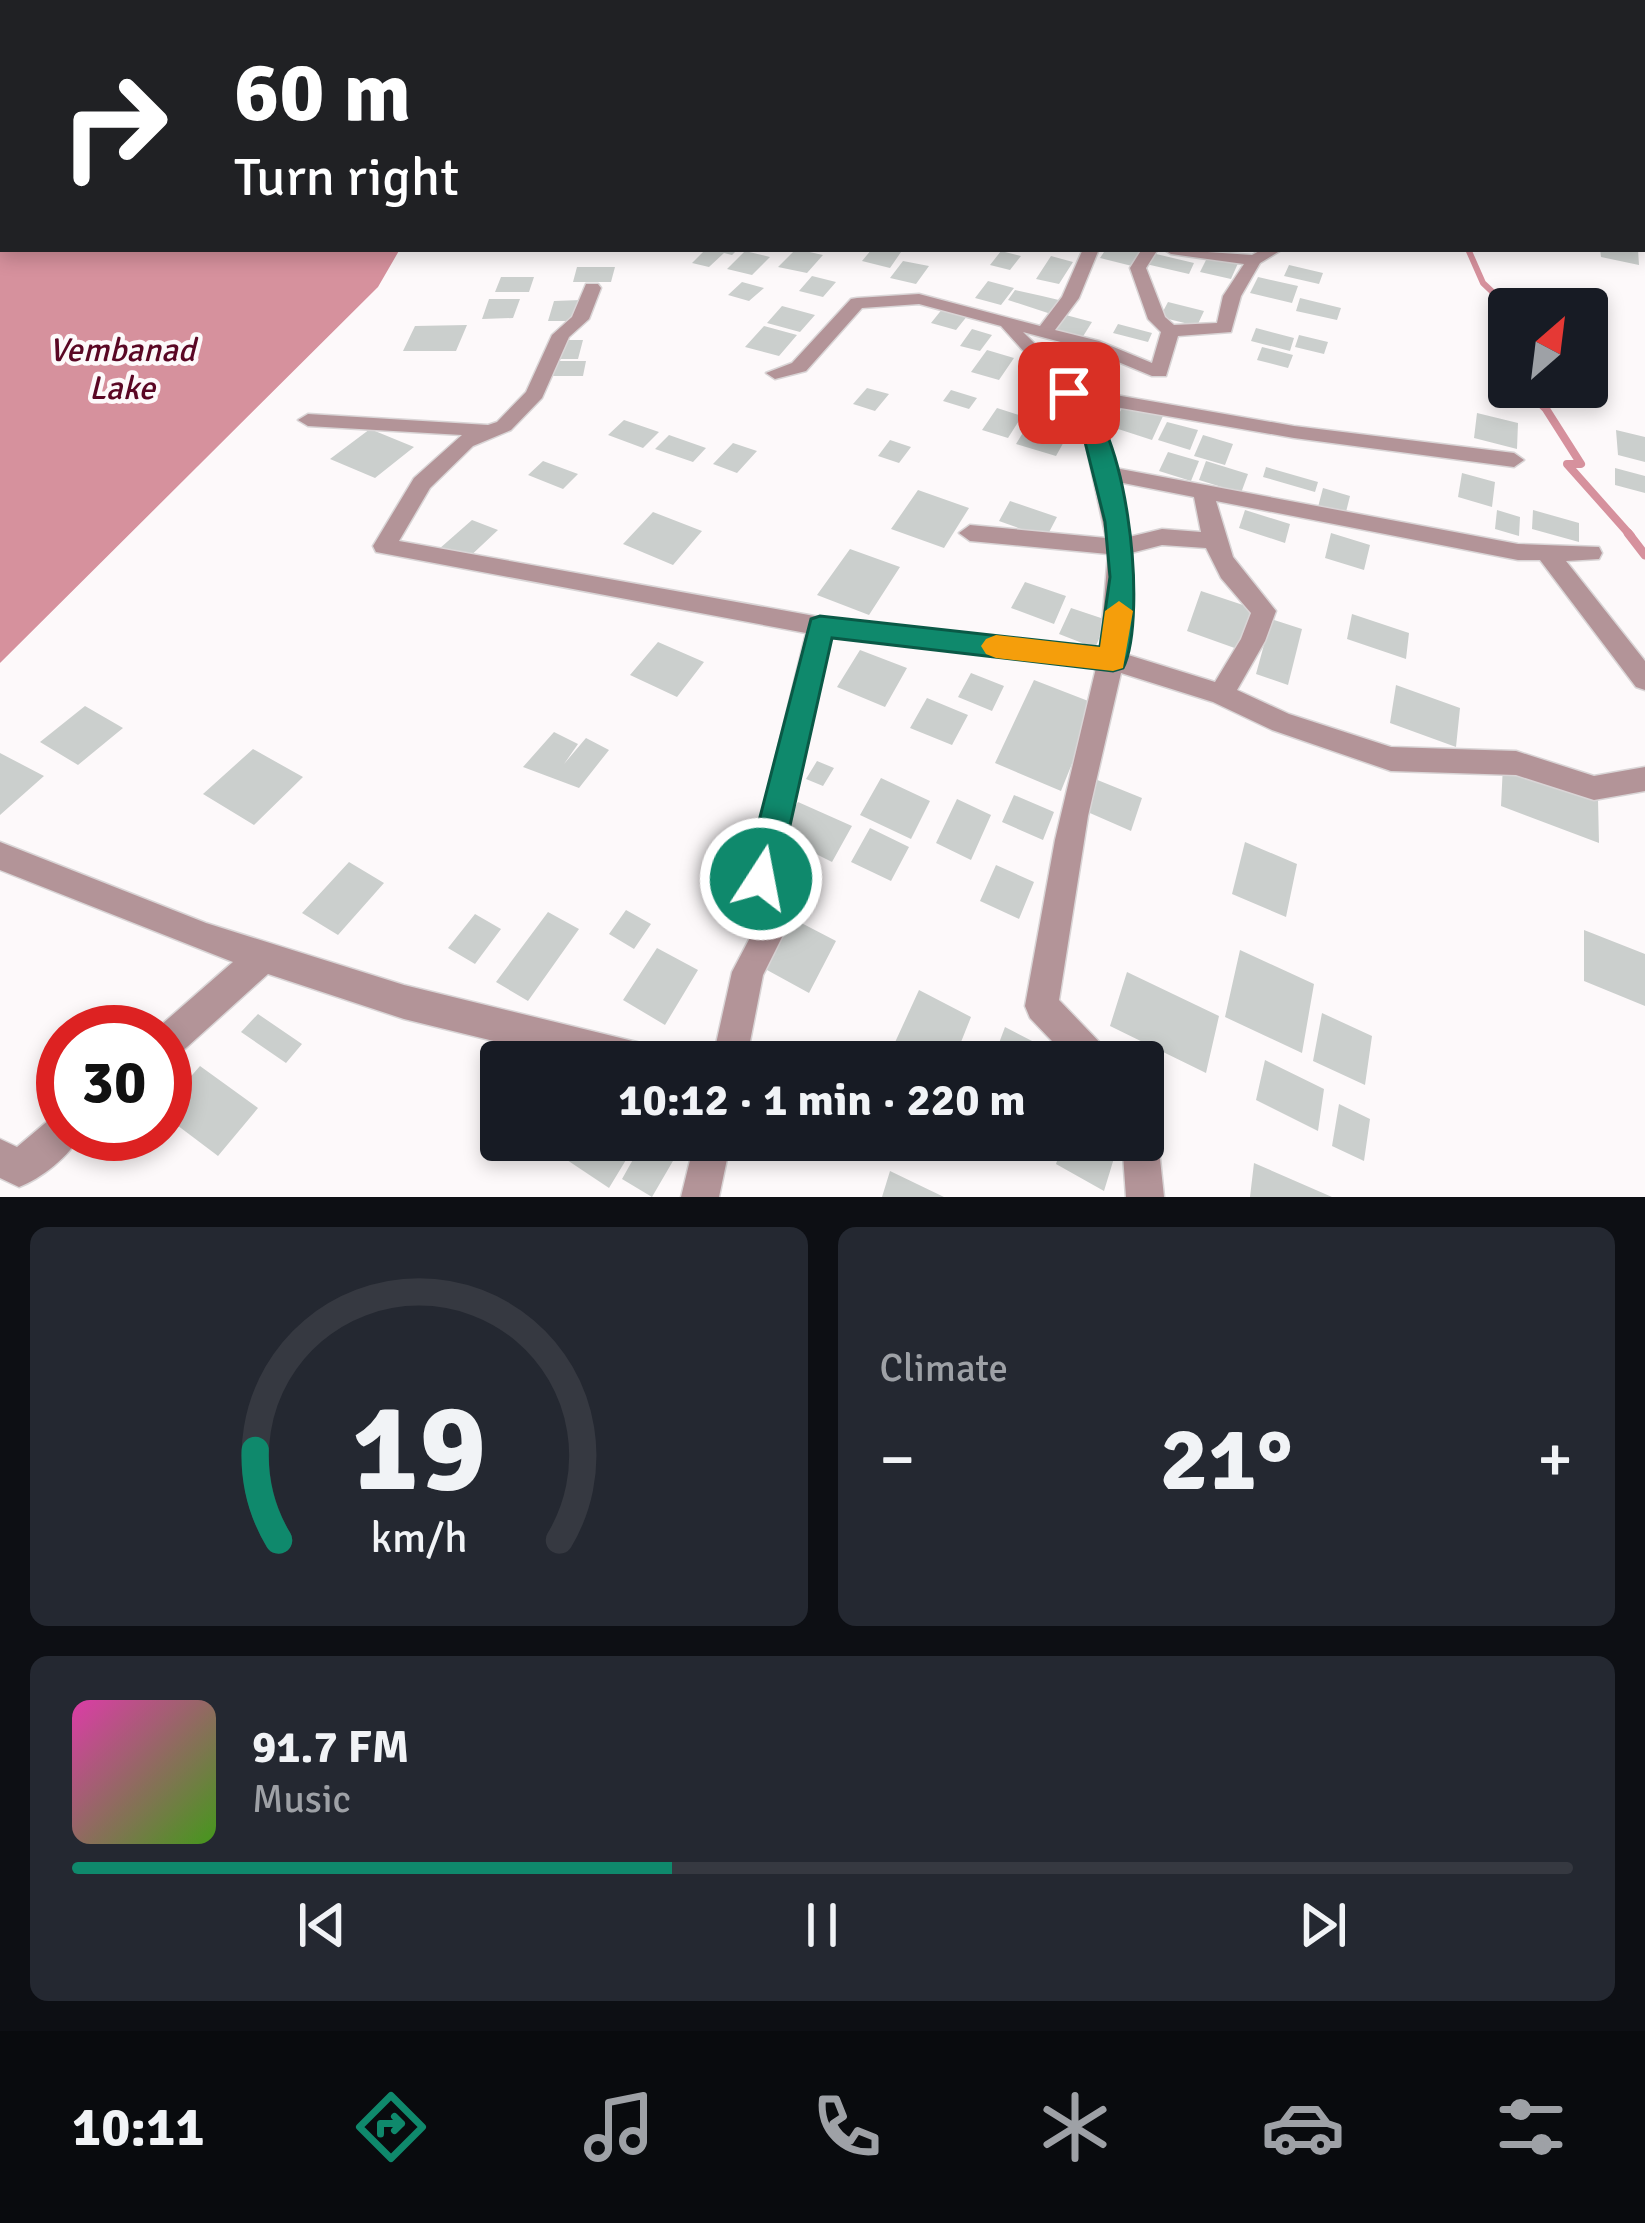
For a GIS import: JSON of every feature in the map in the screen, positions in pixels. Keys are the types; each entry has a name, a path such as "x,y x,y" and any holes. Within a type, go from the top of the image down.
{"street":[{"path":"1042,334 1070,298 1090,252"},
{"path":"1148,252 1138,268 1157,320 1171,331 1225,328 1232,296 1254,260 1269,252"},
{"path":"1194,252 1254,260"},
{"path":"592,288 580,319 560,335 536,394 504,426 466,441 422,483 384,546 820,626 1113,660 1221,694 1281,722 1391,759 1516,763 1594,788 1645,778"},
{"path":"776,373 799,367 857,303 919,299 1093,345 1159,372 1171,331"},
{"path":"1009,325 1021,345 1088,412 1121,548 1123,577 1113,660 1066,856 1042,1006 1075,1041"},
{"path":"1069,393 1294,432 1514,460"},
{"path":"308,421 492,430"},
{"path":"1106,473 1518,552 1591,553"},
{"path":"1204,491 1213,541 1240,590 1264,611 1253,641 1221,694"},
{"path":"970,533 1121,548 1162,537 1213,541"},
{"path":"1546,552 1645,680"},
{"path":"733,1041 748,972 782,907 761,879 820,626"},
{"path":"0,856 263,956 404,1002 563,1041"},
{"path":"192,1020 263,956"},
{"path":"0,1157 19,1169 36,1155"},
{"path":"700,1197 708,1161"},
{"path":"1141,1161 1144,1197"}],"water":[{"name":"Vembanad Lake","path":"0,252 398,252 378,287 0,663"}],"building":[{"path":"703,252 735,252 724,253 709,267 692,263"},
{"path":"744,252 770,257 752,275 727,269"},
{"path":"793,252 823,255 807,273 778,267"},
{"path":"870,252 901,252 890,268 862,261"},
{"path":"1000,252 1021,256 1010,270 990,265"},
{"path":"1104,252 1141,252 1132,266 1100,258"},
{"path":"1600,252 1638,252 1639,265 1601,257"},
{"path":"1152,253 1194,263 1189,274 1146,264"},
{"path":"1209,254 1239,261 1231,279 1200,272"},
{"path":"1051,256 1073,262 1059,284 1036,279"},
{"path":"903,261 929,266 916,284 890,278"},
{"path":"1289,265 1323,273 1319,284 1284,276"},
{"path":"577,267 615,267 611,282 573,282"},
{"path":"812,276 836,282 823,297 799,291"},
{"path":"501,277 534,277 529,292 495,292"},
{"path":"1258,277 1298,286 1292,303 1250,293"},
{"path":"988,281 1014,288 1001,305 975,298"},
{"path":"742,282 764,288 749,301 728,295"},
{"path":"1015,290 1063,301 1054,315 1008,300"},
{"path":"1300,298 1341,308 1337,320 1296,311"},
{"path":"489,299 520,299 513,318 482,319"},
{"path":"581,300 575,321 548,321 554,301"},
{"path":"1168,302 1204,311 1197,326 1160,317"},
{"path":"782,306 815,315 800,332 767,323"},
{"path":"943,308 968,315 956,330 931,323"},
{"path":"1062,314 1092,322 1082,338 1052,330"},
{"path":"1118,324 1152,333 1148,342 1113,333"},
{"path":"467,325 456,351 403,351 415,326"},
{"path":"764,326 797,335 779,356 745,347"},
{"path":"1256,328 1294,338 1290,351 1251,341"},
{"path":"972,329 992,335 980,351 960,346"},
{"path":"1299,335 1328,342 1324,354 1295,347"},
{"path":"563,340 583,340 578,359 557,359"},
{"path":"1058,345 1088,353 1077,372 1046,363"},
{"path":"1262,347 1293,355 1288,368 1257,360"},
{"path":"987,350 1014,358 999,380 971,372"},
{"path":"1093,358 1116,364 1105,385 1081,378"},
{"path":"557,361 586,361 583,376 553,376"},
{"path":"867,388 889,394 875,411 853,404"},
{"path":"951,390 977,398 969,409 943,401"},
{"path":"1124,404 1163,416 1152,440 1112,427"},
{"path":"1046,406 1084,417 1077,430 1039,419"},
{"path":"997,408 1022,416 1008,438 982,430"},
{"path":"1477,413 1518,423 1517,449 1474,438"},
{"path":"624,420 659,432 643,448 608,435"},
{"path":"1167,422 1198,430 1190,450 1158,440"},
{"path":"1027,426 1066,438 1056,456 1016,444"},
{"path":"370,429 414,447 375,478 330,459"},
{"path":"1616,430 1645,437 1645,462 1618,455"},
{"path":"669,435 706,448 693,462 655,449"},
{"path":"1203,435 1233,444 1225,465 1194,456"},
{"path":"890,440 911,447 899,463 878,456"},
{"path":"733,443 757,451 737,473 713,464"},
{"path":"1168,452 1199,461 1191,481 1159,471"},
{"path":"543,461 578,474 563,489 528,475"},
{"path":"1206,461 1248,474 1241,493 1199,480"},
{"path":"1266,467 1318,482 1315,492 1263,477"},
{"path":"1615,468 1645,476 1645,493 1615,485"},
{"path":"1462,473 1495,482 1492,507 1458,497"},
{"path":"1323,488 1350,496 1345,516 1318,507"},
{"path":"918,490 969,508 944,548 891,529"},
{"path":"1010,501 1057,517 1046,538 999,521"},
{"path":"1245,510 1290,524 1285,543 1239,528"},
{"path":"1497,510 1520,517 1519,536 1495,529"},
{"path":"1533,510 1579,523 1579,542 1532,529"},
{"path":"653,512 702,531 673,565 623,544"},
{"path":"472,520 498,530 465,561 439,549"},
{"path":"1331,533 1370,545 1364,570 1325,558"},
{"path":"850,549 900,567 869,615 817,595"},
{"path":"1025,582 1066,596 1054,624 1011,608"},
{"path":"1201,591 1255,609 1243,651 1187,631"},
{"path":"1071,608 1107,620 1095,648 1059,634"},
{"path":"1352,614 1409,633 1406,659 1347,639"},
{"path":"1271,619 1302,629 1288,685 1256,674"},
{"path":"658,642 704,662 677,697 630,675"},
{"path":"860,650 907,668 885,707 837,687"},
{"path":"971,673 1004,686 992,711 958,697"},
{"path":"1034,680 1096,704 1061,791 995,763"},
{"path":"1396,685 1460,708 1456,747 1390,723"},
{"path":"927,698 968,715 952,745 910,728"},
{"path":"85,706 123,728 78,765 40,742"},
{"path":"554,732 578,744 564,764 586,738 609,750 579,788 523,767"},
{"path":"253,749 303,777 254,825 203,794"},
{"path":"0,753 44,776 0,815"},
{"path":"817,761 834,768 823,786 806,779"},
{"path":"1503,765 1598,799 1599,843 1501,806"},
{"path":"881,778 930,801 911,839 860,815"},
{"path":"1095,779 1142,798 1131,831 1083,810"},
{"path":"1014,795 1054,812 1043,840 1002,822"},
{"path":"957,799 991,815 971,860 936,843"},
{"path":"798,802 852,826 832,862 778,835"},
{"path":"870,828 909,847 891,881 851,862"},
{"path":"1245,842 1297,864 1286,917 1232,894"},
{"path":"349,862 384,883 338,935 302,913"},
{"path":"996,865 1034,882 1019,919 980,901"},
{"path":"753,896 778,909 765,932 739,918"},
{"path":"626,910 651,924 634,949 609,934"},
{"path":"548,912 579,929 528,1001 496,982"},
{"path":"475,914 501,929 475,964 448,948"},
{"path":"786,915 836,941 809,993 758,965"},
{"path":"1584,930 1645,954 1645,1006 1584,981"},
{"path":"657,948 698,970 665,1025 623,1000"},
{"path":"1240,950 1314,984 1302,1053 1225,1017"},
{"path":"1127,972 1219,1016 1206,1073 1164,1052 1164,1041 1141,1041 1110,1026"},
{"path":"919,990 971,1017 961,1041 896,1041"},
{"path":"1322,1013 1372,1036 1365,1085 1313,1061"},
{"path":"258,1014 302,1044 286,1063 241,1032"},
{"path":"1005,1027 1032,1041 1000,1041"},
{"path":"1265,1060 1324,1089 1318,1131 1256,1100"},
{"path":"200,1066 258,1108 218,1156 192,1136 192,1075"},
{"path":"1339,1104 1370,1119 1364,1161 1332,1146"},
{"path":"568,1161 625,1161 609,1188"},
{"path":"632,1161 673,1161 652,1197 622,1179"},
{"path":"1057,1161 1113,1161 1104,1191"},
{"path":"1254,1163 1332,1197 1250,1197"},
{"path":"890,1171 944,1197 882,1197"}],"waterway":[{"path":"1469,252 1488,288"},
{"path":"1545,408 1581,464 1567,464 1631,536"},
{"path":"1628,533 1645,555"}],"slow traffic":[{"path":"996,646 1113,660 1119,611"}],"route":[{"path":"761,879 820,626 1113,660 1123,577 1118,522 1088,412 1069,393"}]}
